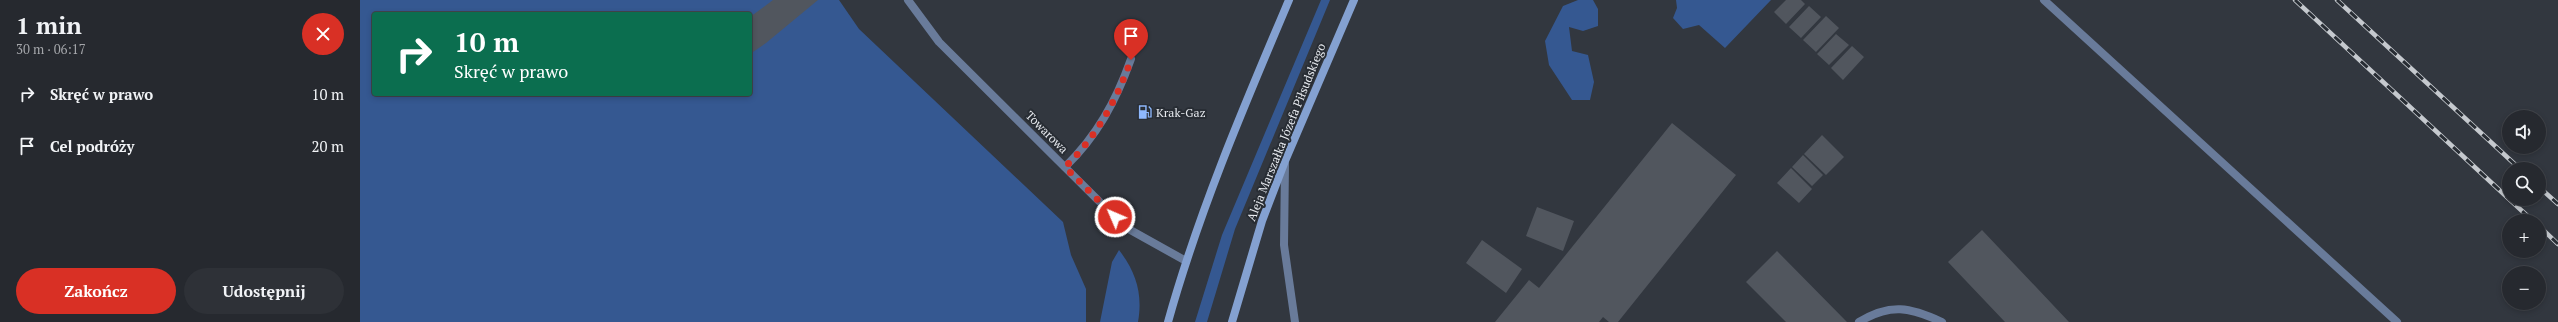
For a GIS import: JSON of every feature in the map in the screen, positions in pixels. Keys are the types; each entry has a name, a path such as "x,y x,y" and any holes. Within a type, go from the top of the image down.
{"street":[{"name":"Towarowa","path":"908,0 939,42 1125,227 1186,260"},
{"path":"1168,322 1186,260 1233,132 1289,0"},
{"name":"Aleja Marszałka Józefa Piłsudskiego","path":"1232,322 1262,222 1285,161 1354,0"},
{"path":"2044,0 2397,322"},
{"path":"1065,167 1080,152 1109,112 1131,60"},
{"path":"1285,161 1284,245 1295,322"},
{"path":"1859,322 1874,313 1899,308 1922,312 1942,322"}],"shaded area":[{"path":"360,0 839,0 859,29 1063,222 1071,255 1086,289 1086,322 360,322"},
{"path":"1321,0 1330,0 1235,229 1207,322 1195,322 1222,235"},
{"path":"1578,0 1593,0 1598,9 1598,26 1583,31 1569,27 1572,51 1588,55 1594,82 1590,100 1572,100 1549,65 1545,41 1563,6"},
{"path":"1676,0 1771,0 1725,48 1699,25 1683,29 1673,18 1677,8"},
{"path":"1119,250 1130,267 1137,284 1140,302 1138,322 1100,322 1112,262"}],"building":[{"path":"773,0 818,0 766,43 752,53 752,16"},
{"path":"1786,0 1801,0 1805,4 1786,24 1774,12"},
{"path":"1809,6 1821,17 1801,38 1789,27"},
{"path":"1826,16 1839,28 1816,52 1803,40"},
{"path":"1836,34 1849,45 1829,65 1817,54"},
{"path":"1852,46 1864,57 1843,80 1831,68"},
{"path":"1672,123 1736,175 1618,322 1609,322 1603,317 1599,322 1495,322 1529,280 1539,288"},
{"path":"1822,135 1844,157 1826,175 1804,154"},
{"path":"1803,155 1823,175 1812,186 1792,167"},
{"path":"1791,168 1812,189 1799,203 1777,183"},
{"path":"1537,207 1574,221 1563,251 1526,236"},
{"path":"1982,230 2069,322 2005,322 1948,262"},
{"path":"1482,240 1522,269 1506,293 1466,263"},
{"path":"1777,251 1847,322 1786,322 1746,282"}],"railway":[{"path":"2295,0 2502,192"},
{"path":"2337,0 2512,162"},
{"path":"2546,193 2558,204"},
{"path":"2517,206 2525,214"},
{"path":"2546,233 2558,244"}],"place":[{"name":"Krak-Gaz","path":"1145,112"}],"route":[{"path":"1115,217 1065,167 1080,152 1109,112 1120,91 1131,60"}]}
